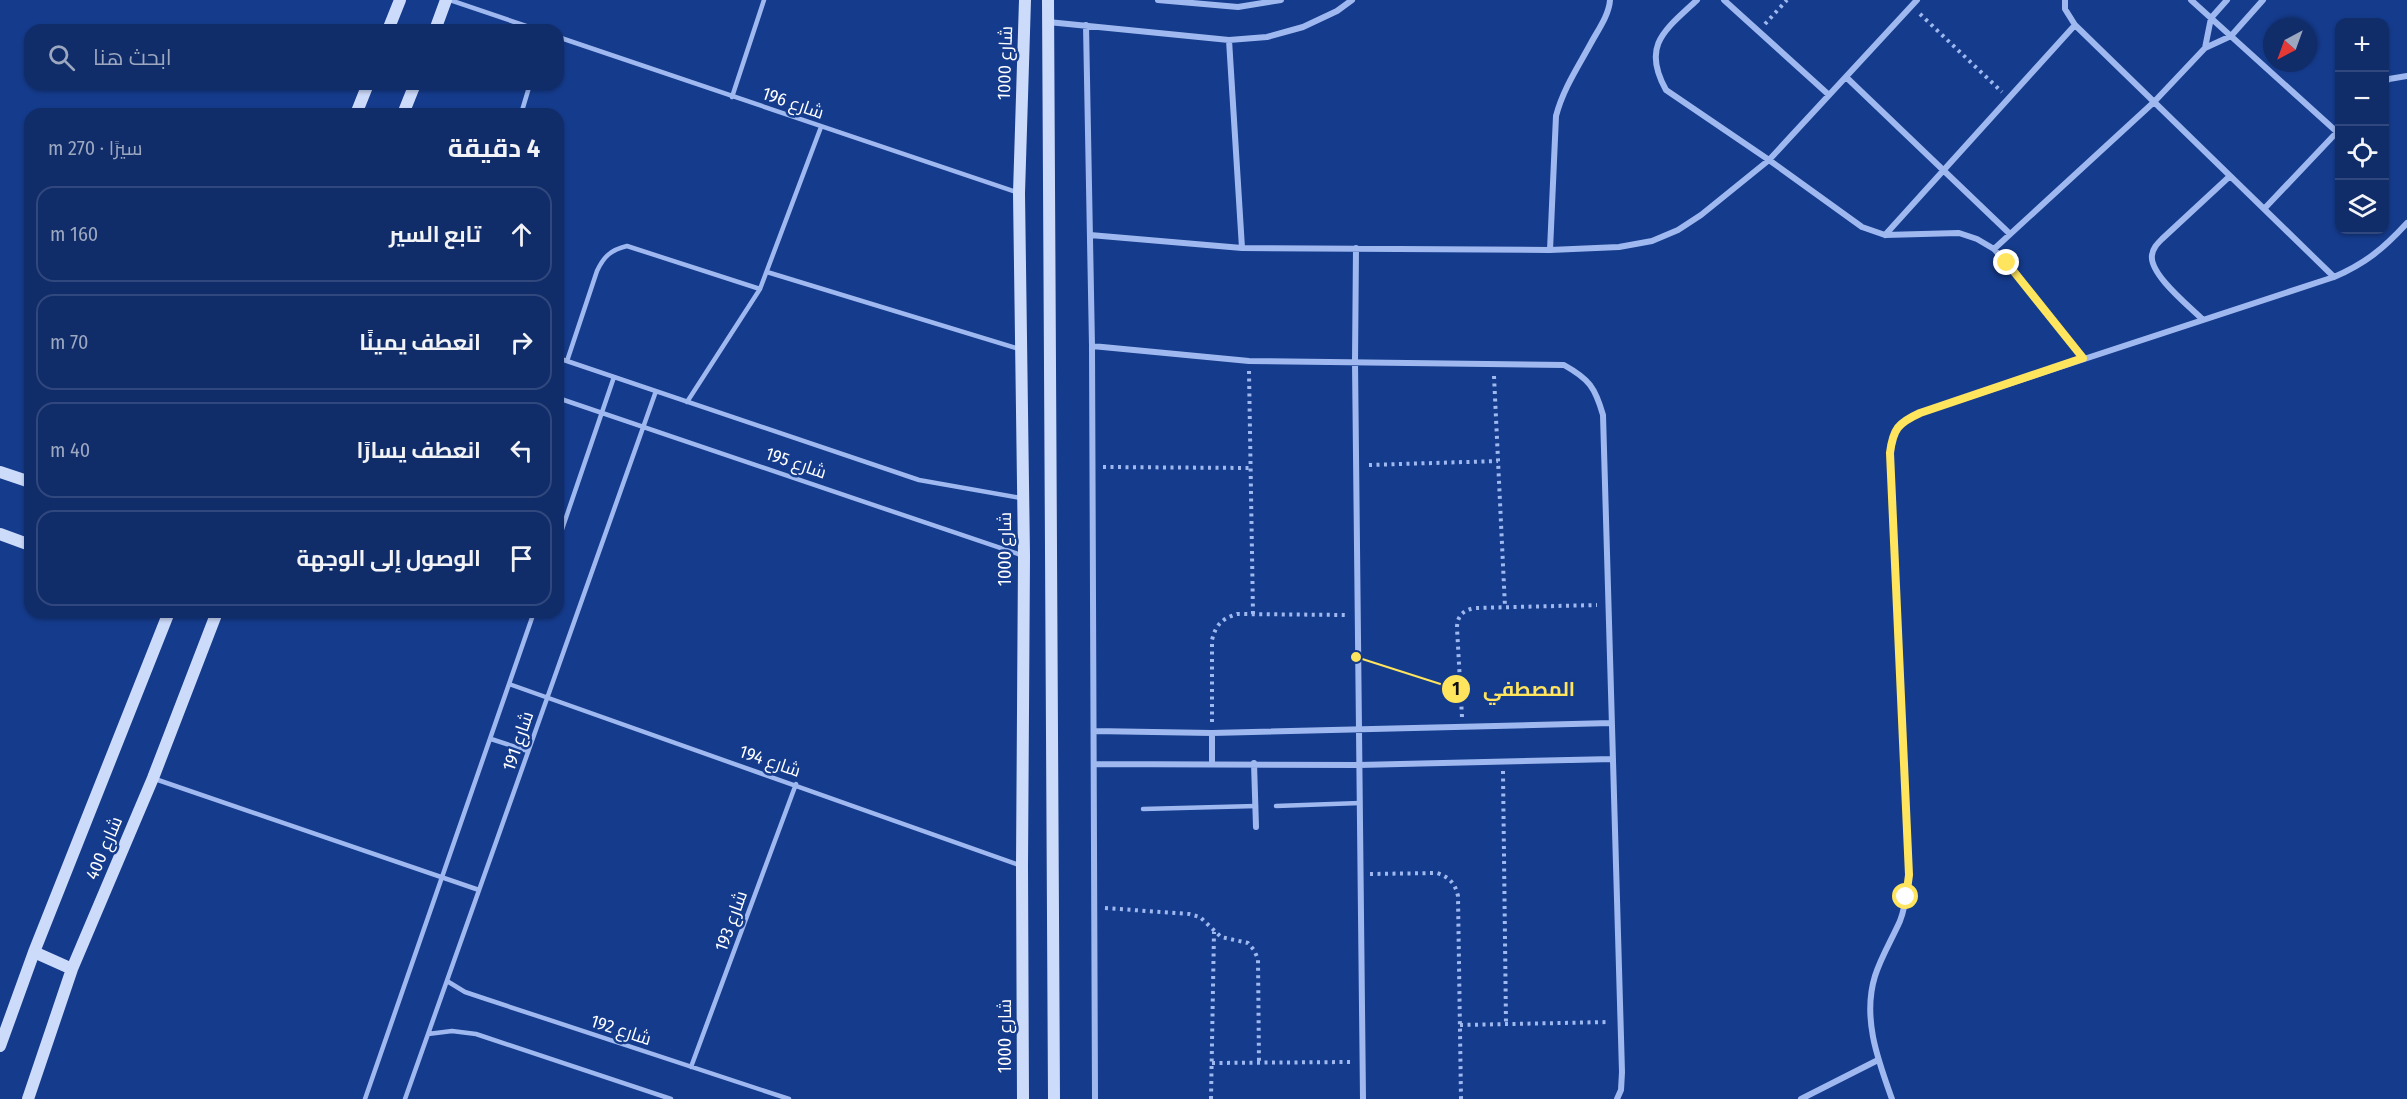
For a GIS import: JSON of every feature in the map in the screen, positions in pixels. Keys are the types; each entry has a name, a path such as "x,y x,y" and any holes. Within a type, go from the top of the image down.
{"street":[{"path":"390,24 400,0"},
{"path":"438,24 448,0"},
{"name":"شارع 1000","path":"1023,1099 1024,556 1019,193 1025,0"},
{"path":"1048,0 1054,1099"},
{"path":"1158,0 1238,6 1281,0"},
{"path":"1048,22 1229,40 1267,37 1303,27 1337,11 1352,0"},
{"path":"1550,250 1556,116 1562,96 1602,23 1610,7 1610,0"},
{"path":"1696,0 1662,34 1655,53 1657,72 1666,90 1862,227 1885,235 1959,233 1977,239 1994,249 2083,358"},
{"path":"1724,0 1829,95"},
{"path":"1090,235 1242,248 1550,250 1619,247 1652,241 1678,230 1701,215 1769,160 1917,0"},
{"path":"2066,0 2065,9 2075,25 2334,277"},
{"path":"2191,0 2335,128"},
{"path":"2205,48 2211,18 2227,0"},
{"path":"1994,249 2154,102 2205,48 2231,36 2263,0"},
{"path":"1086,25 1092,346 1095,1099"},
{"path":"1885,235 2075,25"},
{"path":"1229,40 1242,248"},
{"path":"1846,76 2010,234"},
{"path":"2389,79 2407,76"},
{"path":"358,108 366,90"},
{"path":"405,108 413,90"},
{"path":"2265,209 2335,134"},
{"path":"2202,319 2153,268 2152,257 2155,247 2162,239 2230,176"},
{"path":"1892,1099 1878,1060 1870,1019 1874,977 1901,919 1909,875 1890,453 1892,435 1903,420 1920,413 2334,277 2359,266 2382,250 2407,223"},
{"path":"1356,248 1355,362 1363,1099"},
{"path":"1092,346 1249,362 1564,365 1583,376 1597,393 1602,415 1620,1021 1621,1090 1617,1099"},
{"path":"0,472 24,480"},
{"path":"0,534 24,543"},
{"name":"شارع 400","path":"0,1046 34,952 168,618"},
{"name":"شارع 400","path":"28,1099 72,969 153,778 214,618"},
{"path":"1094,731 1212,733 1611,723"},
{"path":"1212,733 1212,764"},
{"path":"1094,764 1359,765 1612,759"},
{"path":"1254,763 1256,827"},
{"path":"34,952 72,969"},
{"path":"1801,1099 1878,1060"}],"lane":[{"path":"448,0 520,24"},
{"path":"732,97 764,0"},
{"name":"شارع 196","path":"564,39 1019,193"},
{"path":"523,108 528,90"},
{"path":"687,402 760,290 821,127"},
{"path":"567,361 597,271 603,259 614,250 627,246 760,290"},
{"path":"766,272 1020,350"},
{"name":"شارع 195","path":"564,360 919,480 1023,499"},
{"path":"564,523 614,377"},
{"name":"شارع 191","path":"405,1099 656,391"},
{"name":"شارع 195","path":"564,400 1024,556"},
{"name":"شارع 191","path":"365,1099 532,618"},
{"name":"شارع 194","path":"509,684 1022,866"},
{"path":"491,739 528,751"},
{"path":"153,778 479,890"},
{"name":"شارع 193","path":"691,1067 796,784"},
{"path":"1276,806 1360,803"},
{"path":"1143,809 1256,806"},
{"name":"شارع 192","path":"447,981 465,992 789,1099"},
{"path":"428,1034 452,1031 476,1034 671,1099"}],"path":[{"path":"1759,32 1787,0"},
{"path":"1912,6 2009,98"},
{"path":"1249,362 1253,614"},
{"path":"1493,363 1505,607"},
{"path":"1356,465 1498,461"},
{"path":"1093,467 1251,468"},
{"path":"1462,727 1457,621 1461,614 1467,609 1608,604"},
{"path":"1212,733 1212,640 1215,627 1224,618 1237,614 1358,615"},
{"path":"1503,762 1506,1024"},
{"path":"1361,874 1437,873 1451,881 1456,888 1458,896 1461,1099"},
{"path":"1095,908 1189,914 1200,917 1210,924 1214,932 1210,1099"},
{"path":"1214,932 1221,937 1239,939 1248,943 1258,959 1259,1063"},
{"path":"1460,1025 1620,1021"},
{"path":"1212,1063 1363,1062"}],"place":[{"name":"المصطفي","path":"1356,657"}],"route":[{"path":"1906,897 1909,875 1890,453 1892,435 1903,420 1920,413 2083,358 2007,263"}]}
